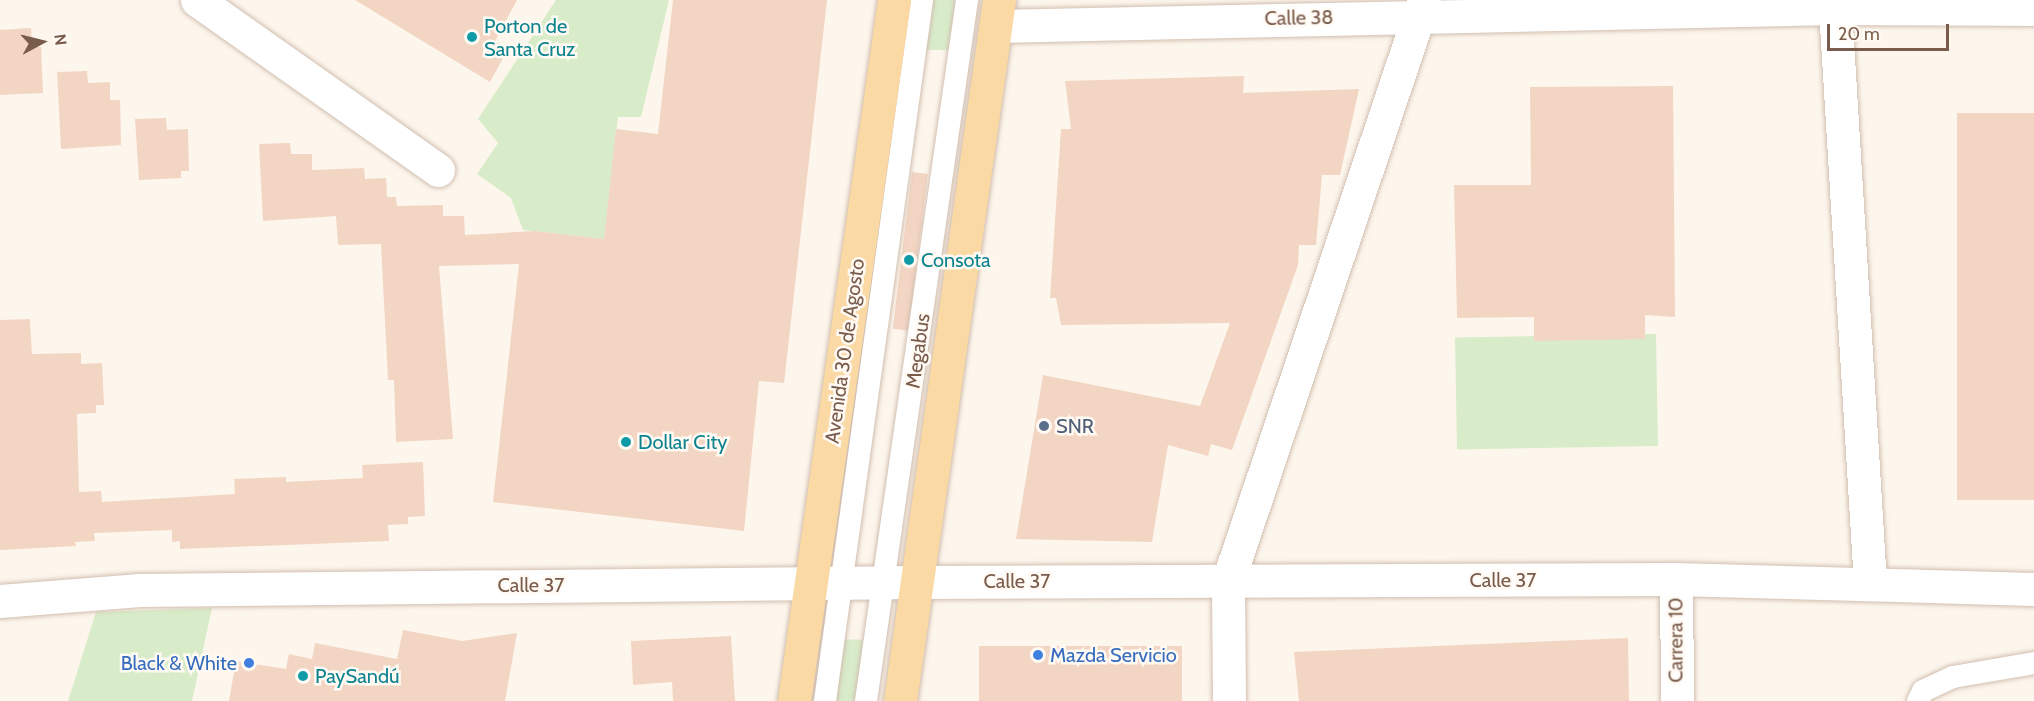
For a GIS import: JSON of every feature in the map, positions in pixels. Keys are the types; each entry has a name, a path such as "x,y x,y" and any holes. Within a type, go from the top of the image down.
{"main road":[{"name":"Avenida 30 de Agosto","path":"794,701 826,585 894,0"},
{"path":"900,701 997,13"}],"street":[{"path":"197,0 438,170"},
{"name":"Calle 38","path":"997,13 1421,8 1835,8 1962,4 2034,9"},
{"path":"1229,701 1228,581 1421,8"},
{"path":"1835,8 1870,584"},
{"name":"Calle 37","path":"0,601 140,590 826,585 884,582 1676,579 2034,589"},
{"name":"Carrera 10","path":"1676,579 1677,701"}],"lane":[{"path":"825,701 826,585 922,0"},
{"name":"Megabus","path":"867,701 967,0"},
{"path":"1918,701 1923,691 1953,677 2034,663"}],"green space":[{"path":"556,0 669,0 641,117 618,117 604,239 523,230 511,198 477,174 498,143 478,119"},
{"path":"922,0 967,0 967,50 922,50"},
{"path":"1656,334 1658,446 1457,449 1455,338"},
{"path":"212,608 192,701 68,701 96,612"},
{"path":"833,639 875,640 866,701 825,701"}],"building":[{"name":"Porton de Santa Cruz","path":"355,0 517,0 495,41 508,49 490,82"},
{"path":"673,0 827,0 784,383 759,381 744,531 493,502 519,264 439,266 453,439 396,442 394,380 388,380 381,244 338,245 336,216 263,221 259,144 290,143 291,154 312,154 312,170 364,168 365,179 386,178 387,197 396,197 397,206 443,205 443,216 464,216 465,235 534,231 604,239 616,129 658,134"},
{"path":"31,28 32,47 41,47 43,93 0,95 0,30"},
{"path":"87,71 88,83 110,82 110,100 120,100 121,145 61,149 57,72"},
{"path":"1244,76 1243,93 1359,89 1340,175 1322,175 1316,245 1299,245 1298,265 1232,450 1211,444 1208,456 1168,445 1152,542 1016,539 1043,375 1200,406 1230,323 1061,325 1056,298 1050,298 1061,129 1071,129 1065,81"},
{"path":"1673,86 1675,317 1645,315 1645,339 1534,341 1534,317 1457,318 1454,185 1531,185 1530,87"},
{"path":"1957,113 2034,113 2034,500 1957,500"},
{"path":"166,118 167,130 188,129 189,171 181,171 181,178 139,180 135,119"},
{"path":"912,172 928,174 909,331 893,329"},
{"path":"30,319 32,354 81,353 81,364 102,363 104,405 96,405 96,413 77,414 79,492 101,491 102,502 235,494 234,479 286,477 286,482 363,478 362,465 423,462 425,516 408,517 408,524 388,525 389,541 180,549 180,541 172,542 172,530 94,533 95,541 75,542 76,546 0,550 0,320"},
{"path":"403,630 462,641 517,633 505,701 229,701 236,661 286,669 289,654 312,659 315,643 397,659"},
{"path":"731,636 735,701 673,701 672,682 633,685 631,641"},
{"path":"1628,638 1629,701 1299,701 1294,652"},
{"path":"979,646 1182,646 1182,701 979,701"}],"place":[{"name":"Porton de Santa Cruz","path":"472,37"},
{"name":"Consota","path":"909,260"},
{"name":"SNR","path":"1044,426"},
{"name":"Dollar City","path":"626,442"},
{"name":"Mazda Servicio","path":"1038,655"},
{"name":"Black & White","path":"249,663"},
{"name":"PaySandú","path":"303,676"}]}
